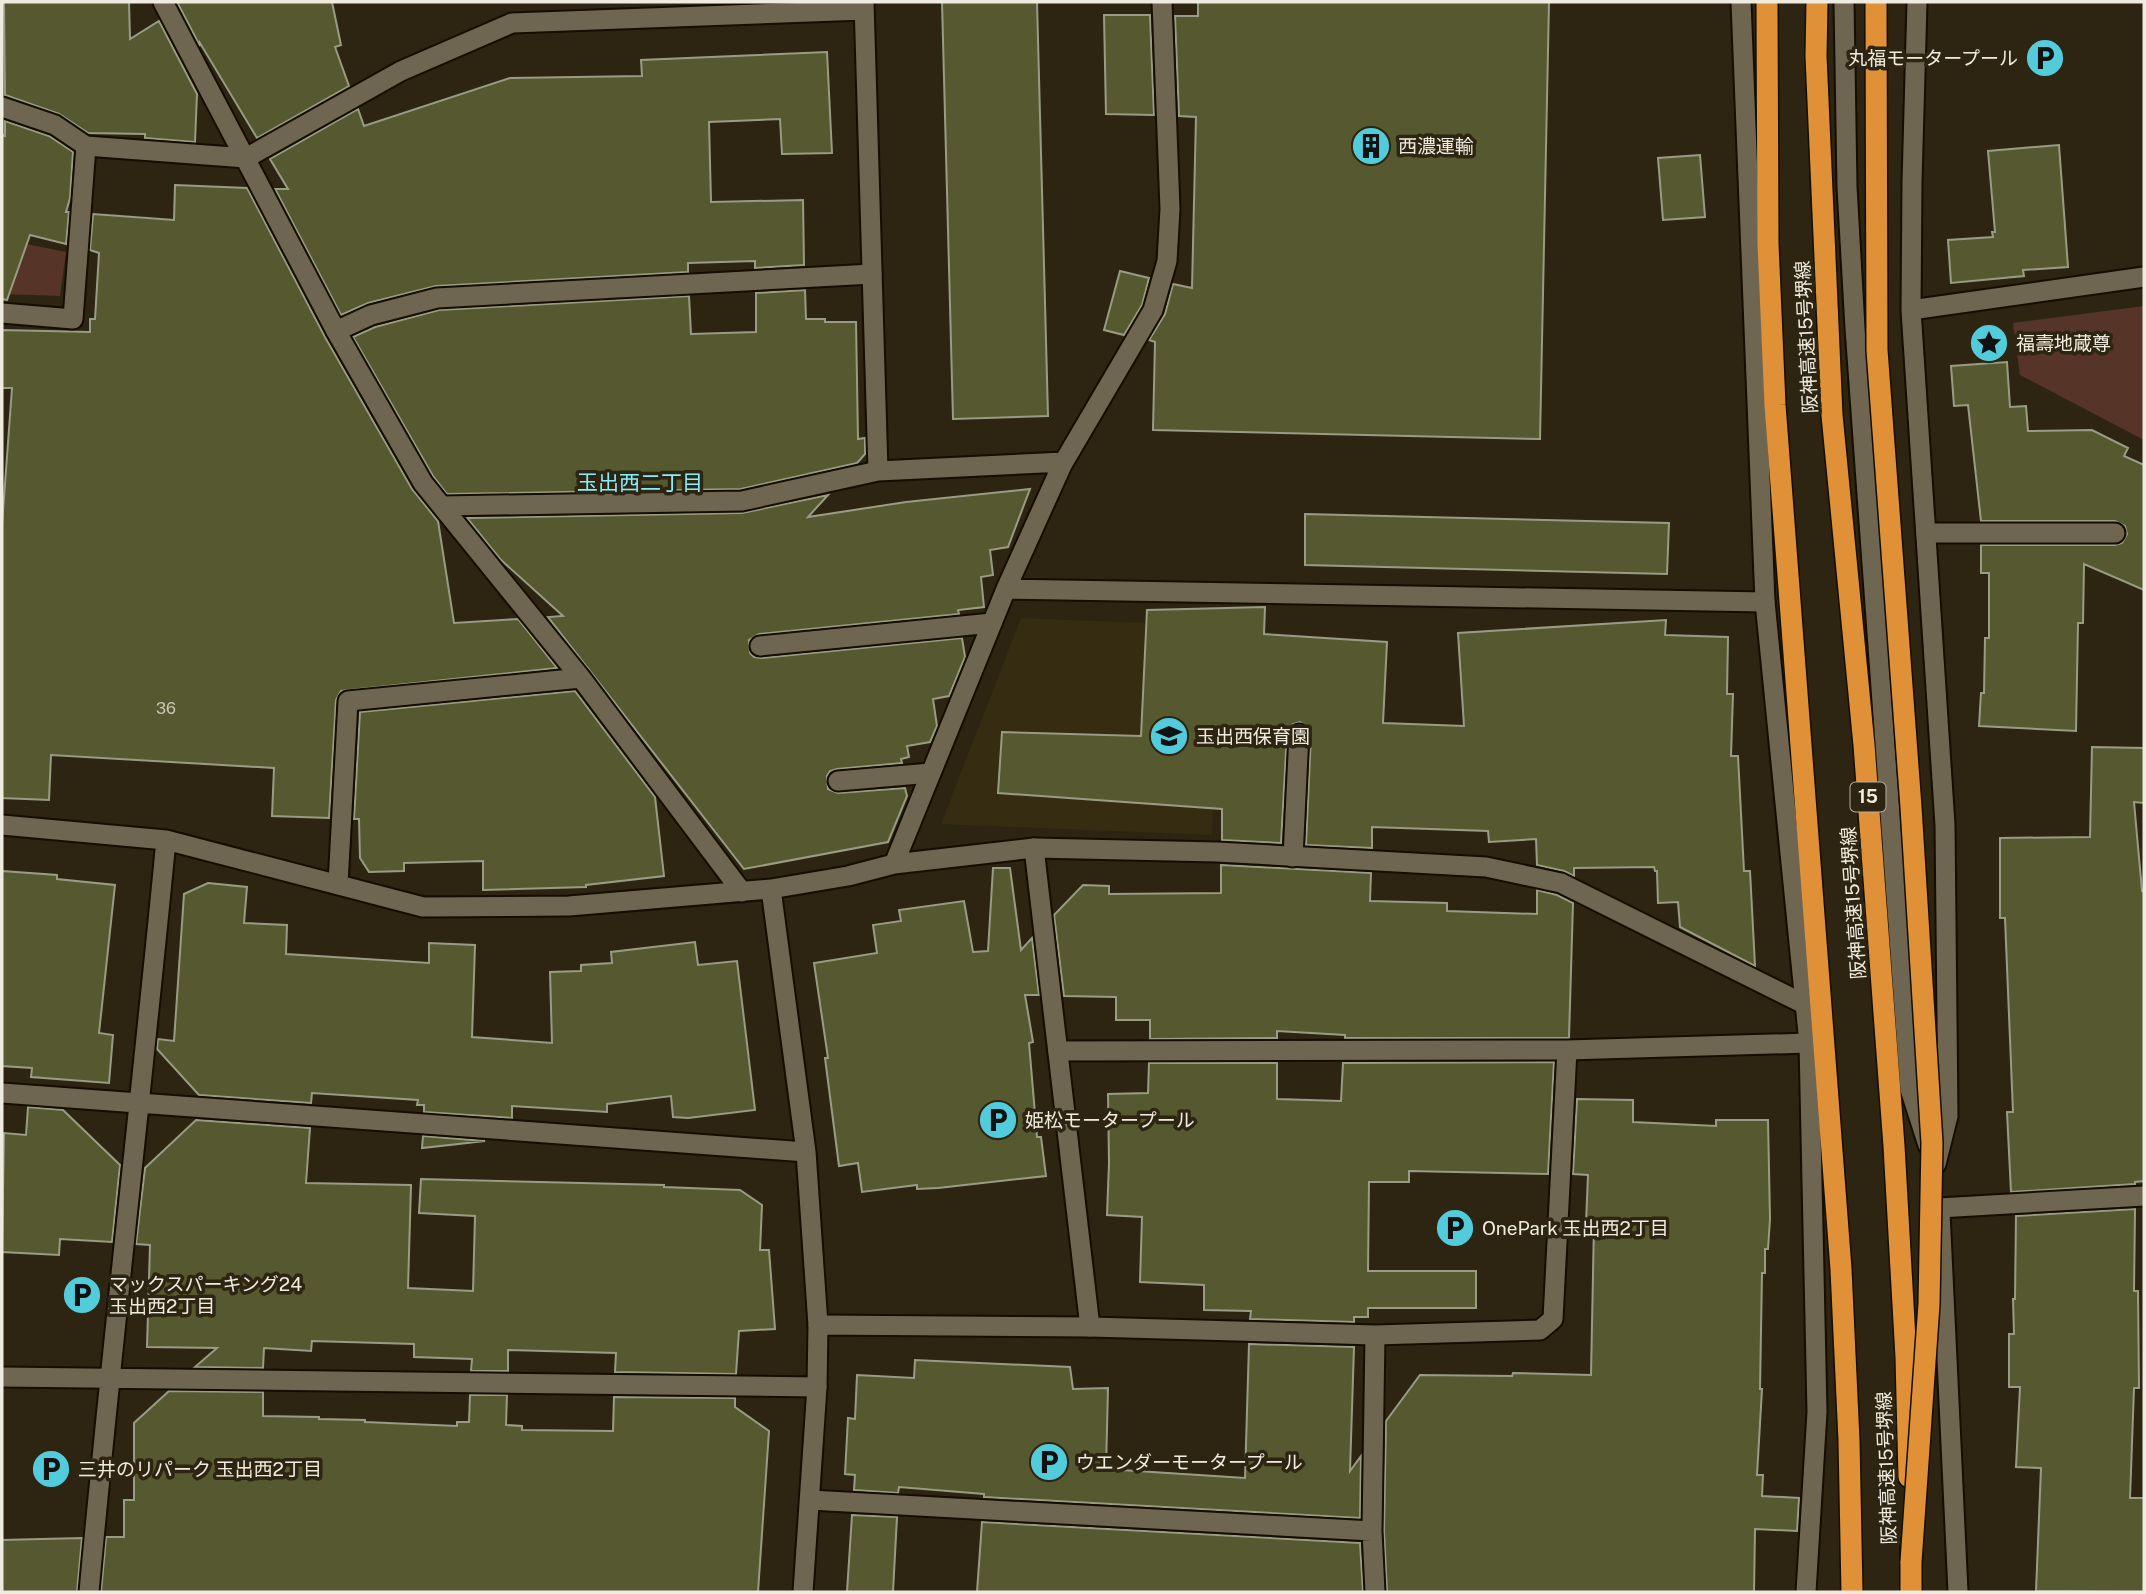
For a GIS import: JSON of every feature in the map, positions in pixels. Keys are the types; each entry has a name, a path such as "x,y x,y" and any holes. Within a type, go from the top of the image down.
{"highway":[{"name":"阪神高速15号堺線","path":"1767,2 1768,244 1775,405 1839,1241 1849,1440 1852,1592"},
{"name":"阪神高速15号堺線","path":"1817,2 1816,56 1832,415 1864,745 1894,1133 1906,1357 1911,1592"},
{"name":"15","path":"1876,2 1877,350 1910,793 1932,1143 1928,1304 1912,1562"}],"street":[{"path":"163,2 337,331 423,483 581,678 742,892"},
{"path":"894,864 1006,589 1064,462 1153,310 1167,261 1170,209 1162,2"},
{"path":"1741,2 1765,602 1809,1043 1817,1412 1806,1592"},
{"path":"1844,2 1847,187 1853,289 1910,1089 1936,1167 1958,1592"},
{"path":"1917,2 1911,310 1945,825 1948,1116 1936,1167"},
{"path":"2,107 55,125 86,146 246,158 401,71 512,23 864,6 878,471"},
{"path":"2,313 73,319 86,146"},
{"path":"337,331 371,315 438,298 872,274"},
{"path":"1911,310 2144,277"},
{"path":"442,506 742,501 878,471 1064,462"},
{"path":"1926,533 2115,533"},
{"path":"1006,589 1765,602"},
{"path":"760,646 992,623"},
{"path":"338,884 348,701 581,678"},
{"path":"1293,857 1299,734"},
{"path":"838,781 931,773"},
{"path":"2,825 166,840 423,907 569,906 742,892 848,876 894,864 1034,848 1217,852 1486,867 1561,883 1804,1004"},
{"path":"89,1592 108,1379 141,1105 166,840"},
{"path":"1034,848 1090,1327"},
{"path":"771,889 806,1152 818,1325 817,1387 803,1592"},
{"path":"1058,1051 1567,1050 1809,1043"},
{"path":"818,1325 1090,1327 1375,1335 1540,1330 1553,1319 1567,1050"},
{"path":"2,1093 806,1152"},
{"path":"1939,1209 2144,1196"},
{"path":"1375,1335 1372,1531 1375,1592"},
{"path":"2,1377 817,1387"},
{"path":"810,1500 1372,1531"}],"shaded area":[{"path":"2,239 66,252 60,296 2,294"},
{"path":"2144,306 2144,440 2020,375 2013,323"},
{"path":"1021,618 1220,626 1212,835 941,824"}],"building":[{"path":"4,2 129,2 130,39 159,21 197,94 195,142 145,138 145,134 88,133 59,114 5,95"},
{"path":"177,2 332,2 341,45 335,47 349,86 257,138 200,43 200,46"},
{"path":"942,2 1037,2 1048,416 953,419"},
{"name":"西濃運輸","path":"1198,2 1549,2 1540,439 1153,430 1155,342 1149,340 1165,314 1173,284 1192,288 1196,117 1179,116 1175,16 1198,16"},
{"path":"1104,15 1150,15 1154,115 1106,114"},
{"path":"827,52 832,153 782,154 780,119 709,122 711,202 803,200 804,265 755,268 755,261 688,263 688,272 436,286 368,303 341,315 275,189 288,189 270,159 358,109 364,126 510,78 642,76 641,60"},
{"path":"5,121 49,136 73,152 70,198 66,212 69,212 66,244 30,235 7,300 2,299 2,135 5,136"},
{"path":"2059,145 2068,267 2023,270 2024,276 1951,283 1948,240 1993,237 1992,232 1995,232 1988,151"},
{"path":"1700,155 1705,217 1663,220 1658,158"},
{"path":"175,185 247,188 325,337 412,489 438,521 454,623 518,619 557,668 341,691 336,700 329,818 272,816 274,768 51,755 49,800 2,798 2,525 12,388 2,388 2,330 90,332 90,319 95,319 99,253 90,250 93,214 174,220"},
{"path":"1120,271 1149,278 1142,305 1124,335 1104,330"},
{"path":"805,290 806,319 856,322 858,439 865,438 865,454 857,463 741,489 447,494 433,476 353,337 375,327 439,310 689,296 691,334 756,332 756,293"},
{"path":"2007,362 2010,407 2026,406 2028,431 2092,430 2128,448 2124,456 2144,465 2144,590 2084,564 2083,623 2078,623 2076,731 1979,726 1981,693 1984,693 1985,638 1989,638 1989,573 1981,573 1981,545 2115,545 2122,543 2127,534 2125,526 2115,521 1981,521 1968,405 1954,406 1951,366"},
{"path":"1030,489 1008,547 990,550 993,575 981,577 984,607 958,610 959,614 759,634 749,640 750,653 761,658 962,638 965,657 949,696 933,699 937,726 930,742 907,746 909,757 901,759 902,763 837,769 830,771 827,776 828,789 838,793 905,788 907,796 888,842 744,869 548,617 563,616 500,559 467,518 742,513 828,495 808,517 906,502"},
{"path":"1305,514 1669,523 1667,574 1305,565"},
{"path":"1265,607 1264,634 1387,642 1383,723 1464,726 1458,633 1666,620 1665,635 1728,637 1727,694 1733,694 1731,756 1738,756 1744,871 1750,871 1755,966 1680,927 1678,902 1658,903 1657,871 1654,867 1574,868 1574,876 1537,865 1536,839 1489,842 1488,831 1372,827 1372,848 1306,845 1311,735 1310,728 1300,722 1293,724 1287,733 1281,843 1222,840 1222,809 998,793 1002,732 1141,736 1147,610"},
{"path":"575,691 655,797 664,876 586,887 483,890 483,861 404,863 404,871 369,872 360,858 359,819 354,819 360,712"},
{"path":"2092,747 2144,748 2144,803 2134,802 2142,891 2144,890 2144,1181 2135,1184 2011,1192 2007,1112 2013,1112 2005,918 2000,918 2000,838 2090,837"},
{"path":"1221,865 1371,873 1370,901 1447,903 1447,911 1537,914 1537,890 1557,895 1573,903 1569,1038 1345,1038 1345,1035 1277,1031 1277,1038 1150,1039 1150,1020 1116,1020 1116,997 1064,996 1054,915 1083,885 1109,886 1109,894 1221,893"},
{"path":"993,868 1010,868 1021,950 1032,938 1039,995 1025,995 1033,1042 1029,1043 1037,1137 1041,1137 1046,1176 938,1188 917,1189 917,1185 862,1192 858,1163 839,1166 825,1058 828,1058 814,963 877,953 873,925 901,921 899,910 964,901 973,952 988,951"},
{"path":"2,871 57,875 57,879 115,885 99,1033 113,1035 109,1083 31,1077 32,1068 2,1066"},
{"path":"208,883 247,887 244,923 287,925 286,954 429,963 429,943 475,945 472,1037 552,1043 550,972 581,971 581,965 612,963 611,952 695,942 698,965 737,961 755,1110 688,1118 673,1117 671,1096 607,1104 607,1112 512,1106 512,1118 424,1112 424,1105 417,1105 418,1100 312,1093 311,1103 199,1095 157,1049 158,1039 174,1041 184,894"},
{"path":"1554,1062 1548,1174 1409,1171 1409,1182 1369,1182 1368,1271 1476,1271 1476,1308 1368,1308 1368,1317 1354,1317 1354,1322 1250,1319 1251,1311 1204,1310 1204,1285 1140,1282 1142,1217 1107,1215 1108,1094 1148,1093 1149,1063 1277,1063 1277,1099 1341,1101 1343,1063"},
{"path":"1577,1099 1633,1100 1633,1122 1716,1126 1716,1120 1768,1120 1770,1219 1768,1249 1765,1249 1765,1273 1762,1273 1762,1389 1757,1475 1763,1475 1762,1496 1799,1498 1797,1531 1755,1529 1754,1592 1387,1592 1384,1531 1386,1421 1420,1375 1591,1375 1594,1224 1586,1223 1588,1175 1573,1174"},
{"path":"28,1107 63,1110 120,1165 112,1242 60,1239 59,1255 2,1252 4,1133 26,1135"},
{"path":"196,1120 310,1128 306,1183 411,1185 408,1288 473,1291 475,1216 419,1213 421,1179 664,1185 740,1190 762,1205 760,1250 769,1250 775,1329 739,1331 736,1374 615,1372 616,1353 508,1350 508,1371 471,1371 472,1359 414,1357 414,1344 312,1341 311,1351 264,1348 263,1368 195,1367 217,1348 147,1347 150,1245 136,1244 145,1168"},
{"path":"423,1136 485,1141 422,1148"},
{"path":"2135,1209 2134,1291 2138,1291 2139,1388 2134,1388 2130,1498 2144,1498 2144,1592 2036,1591 2041,1468 2016,1467 2020,1387 2009,1387 2009,1334 2014,1334 2016,1216"},
{"path":"1249,1344 1354,1347 1350,1471 1361,1456 1360,1518 984,1497 984,1494 899,1487 898,1493 854,1490 855,1475 845,1474 848,1418 855,1419 857,1375 914,1378 915,1360 1070,1367 1073,1389 1108,1388 1106,1469 1245,1478"},
{"path":"169,1391 263,1392 263,1416 457,1426 457,1422 469,1422 470,1395 507,1395 506,1425 522,1426 522,1430 613,1431 614,1397 735,1398 735,1407 769,1431 758,1592 101,1592 106,1537 124,1537 124,1500 134,1500 134,1423"},
{"path":"852,1515 897,1517 893,1592 847,1592"},
{"path":"982,1522 1360,1543 1363,1592 977,1592"},
{"path":"82,1538 77,1592 2,1592 2,1540"}],"place":[{"name":"丸福モータープール","path":"2045,58"},
{"name":"西濃運輸","path":"1371,146"},
{"name":"福壽地蔵尊","path":"1989,343"},
{"name":"玉出西保育園","path":"1169,736"},
{"name":"姫松モータープール","path":"998,1120"},
{"name":"OnePark 玉出西2丁目","path":"1455,1228"},
{"name":"マックスパーキング24 玉出西2丁目","path":"82,1295"},
{"name":"ウエンダーモータープール","path":"1049,1462"},
{"name":"三井のリパーク 玉出西2丁目","path":"51,1469"}],"district":[{"name":"玉出西二丁目","path":"640,483"}]}
